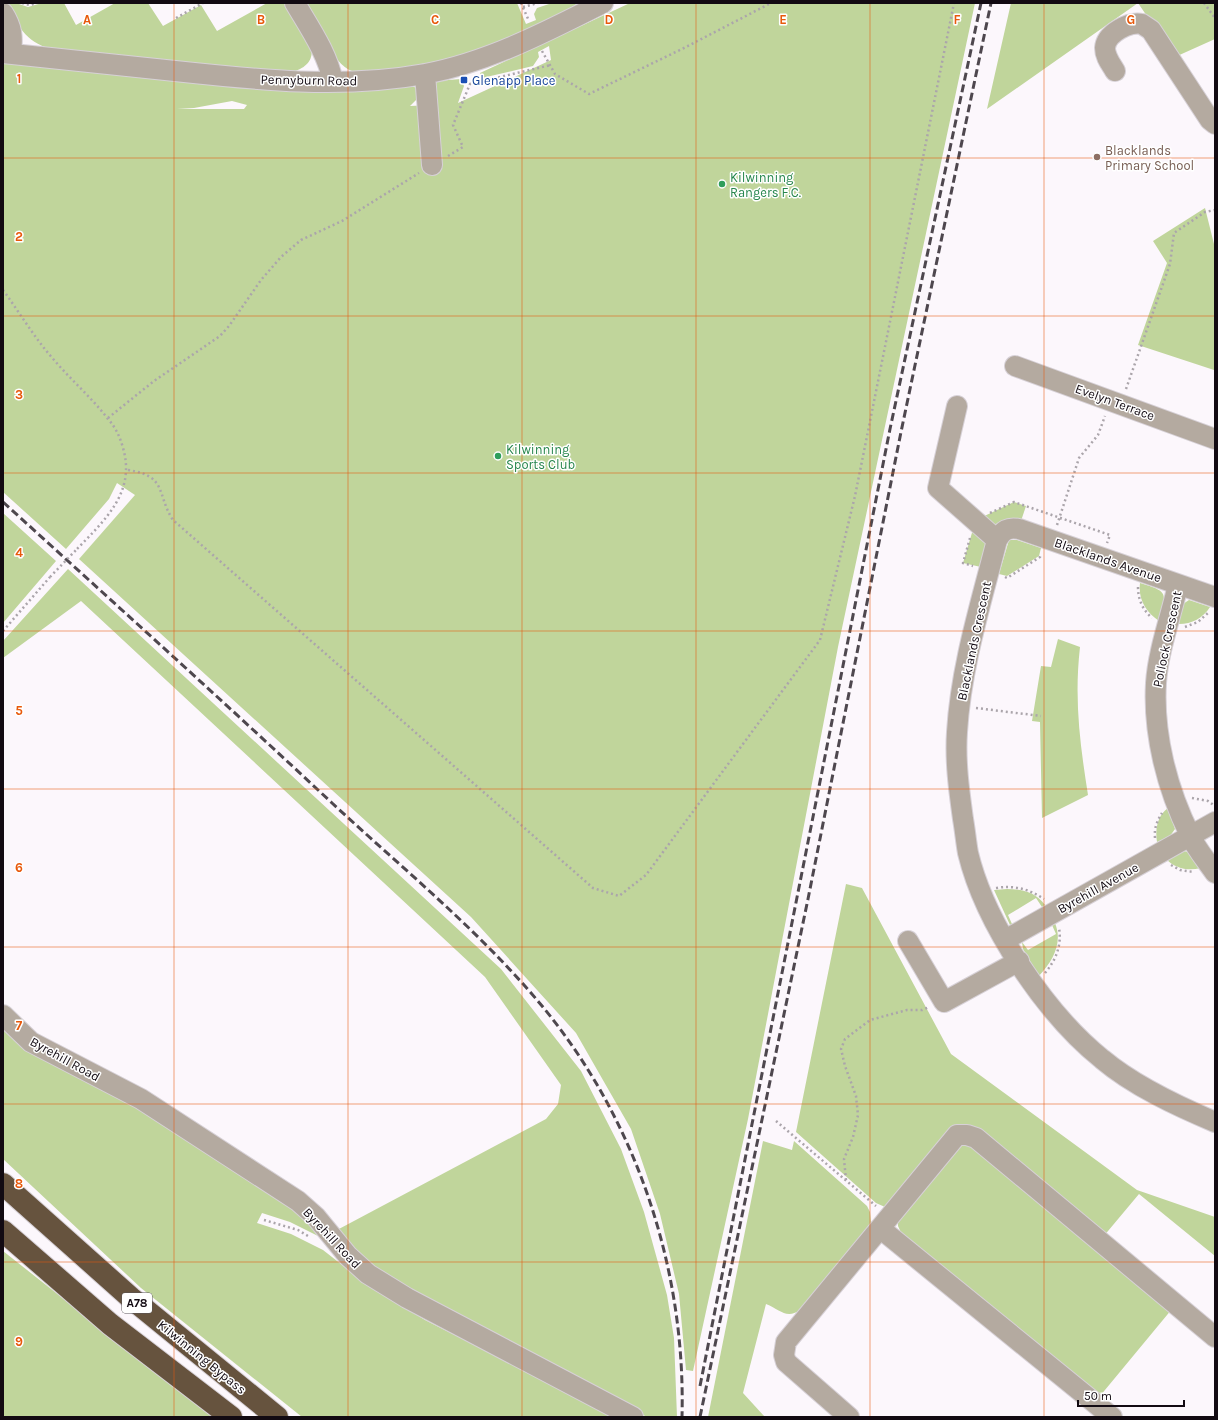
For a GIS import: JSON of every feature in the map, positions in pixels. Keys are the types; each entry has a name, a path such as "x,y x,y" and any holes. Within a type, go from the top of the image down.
{"highway":[{"name":"Kilwinning Bypass","path":"3,1184 130,1298 276,1417"},
{"name":"A78","path":"3,1231 110,1324 231,1417"}],"street":[{"path":"295,3 332,74 333,82"},
{"name":"Pennyburn Road","path":"7,53 226,77 279,81 333,82 384,79 425,74 473,61 542,35 603,3"},
{"path":"3,13 11,29 13,37 7,53"},
{"path":"1116,71 1106,55 1106,42 1111,36 1128,25 1142,24 1151,30 1210,120 1215,124"},
{"path":"425,74 432,165"},
{"name":"Evelyn Terrace","path":"1015,366 1215,439"},
{"path":"957,406 938,488 1000,536"},
{"name":"Blacklands Avenue","path":"1000,536 1008,528 1019,529 1215,597"},
{"name":"Blacklands Crescent","path":"1000,536 974,627 960,706 957,773 968,854 994,919 1005,940 1036,990 1102,1060 1160,1096 1215,1122"},
{"name":"Pollock Crescent","path":"1178,585 1156,681 1156,713 1162,753 1168,777 1190,836 1215,873"},
{"name":"Byrehill Avenue","path":"1005,940 1215,822"},
{"path":"908,941 944,1002 1018,961"},
{"name":"Byrehill Road","path":"3,1015 31,1042 141,1099 298,1201 316,1217 348,1256 368,1274 407,1298 633,1417"},
{"path":"849,1417 786,1362 784,1348 786,1342 886,1223 957,1135 967,1135 976,1138 1215,1337"},
{"path":"886,1223 1112,1417"}],"path":[{"path":"22,3 30,5 37,3"},
{"path":"176,18 203,3"},
{"path":"521,3 530,23"},
{"path":"523,7 538,3"},
{"path":"541,50 555,74 589,94 684,48 771,3"},
{"path":"128,470 139,472 155,481 163,493 173,520 593,888 619,896 646,875 820,640 855,496 954,3"},
{"path":"1204,3 1215,18"},
{"path":"108,418 154,381 220,336 230,326 261,280 281,257 301,240 342,222 463,147 454,125 470,84 551,65"},
{"path":"989,573 1007,578 1040,557 1049,540 1079,458 1098,435 1116,402 1170,264 1174,233 1205,212 1215,210"},
{"path":"3,290 53,360 108,418 117,430 122,443 128,470 124,487 114,506 3,631"},
{"path":"1141,572 1138,589 1144,609 1154,620 1168,626 1179,628 1198,622 1212,608 1215,597"},
{"path":"960,706 1041,716"},
{"path":"846,1180 844,1159 853,1137 858,1115 856,1096 845,1066 841,1049 845,1038 870,1020 907,1010 922,1010 944,1002"},
{"path":"776,1121 846,1180 886,1223"},
{"path":"264,1220 298,1230 310,1237"}],"green space":[{"path":"6,3 16,3 28,7 42,3 64,3 76,25 115,3 148,3 163,26 201,5 217,31 267,3 288,3 306,33 312,52 309,61 302,68 289,73 51,49 34,42 23,32"},
{"path":"304,3 517,3 526,24 536,20 534,14 537,8 552,3 578,3 534,28 484,48 458,56 407,67 356,72 345,67 331,51"},
{"name":"Kilwinning Sports Club","path":"630,3 975,3 838,647 748,1119 693,1371 686,1370 679,1294 660,1214 631,1129 576,1033 471,917 79,559 135,495 117,483 109,499 66,549 3,492 3,63 246,87 408,85 417,88 420,96 410,106 432,105 436,81 461,79 464,86 458,103 551,60 549,46 538,52 539,57 533,66 482,78 480,73","holes":["232,101 247,105 244,109 177,109 194,108"]},
{"path":"1011,3 1138,3 987,109"},
{"path":"1138,3 1215,3 1215,39 1175,57"},
{"path":"1205,208 1215,248 1214,370 1138,345 1167,263 1153,241"},
{"path":"1014,502 1026,506 1021,521 998,528 978,519"},
{"path":"3,513 56,561 3,623"},
{"path":"974,526 990,539 981,567 963,563"},
{"path":"1009,540 1017,540 1041,548 1039,556 1007,576 999,574"},
{"path":"68,569 501,969 581,1071 621,1149 644,1212 667,1295 674,1338 677,1417 647,1417 463,1321 364,1262 337,1230 546,1119 558,1104 561,1085 485,977 81,601 3,658 3,641"},
{"path":"1140,583 1157,589 1163,595 1164,599 1159,621 1150,614 1144,605 1140,595"},
{"path":"1189,600 1210,607 1197,620 1179,624 1183,604"},
{"path":"1058,639 1080,647 1078,666 1078,704 1088,795 1042,818 1040,722 1032,721 1041,666 1051,667"},
{"path":"1168,808 1175,829 1170,836 1157,842 1156,833 1159,819"},
{"path":"1183,851 1189,852 1201,868 1191,869 1178,867 1166,859"},
{"path":"846,884 862,888 951,1054 1137,1190 1215,1217 1215,1256 1139,1194 1103,1237 971,1130 885,1207 876,1203 796,1132"},
{"path":"1007,889 1033,894 1045,905 1042,907 1036,898 1008,915 1012,924 1010,925 994,890"},
{"path":"1055,923 1058,938 1057,945 1049,964 1039,976 1023,949 1022,942 1028,950 1056,934 1052,925"},
{"path":"3,1027 159,1119 309,1218 320,1237 290,1222 262,1213 257,1223 291,1234 323,1250 364,1282 425,1320 618,1417 302,1417 141,1288 3,1159"},
{"path":"763,1141 792,1150 794,1141 867,1206 870,1212 871,1223 802,1309 792,1314 788,1314 766,1304 743,1393 765,1417 708,1417"},
{"path":"966,1141 1172,1309 1100,1396 903,1237 898,1226 898,1219 958,1142"},
{"path":"3,1251 213,1417 3,1417"}],"railway":[{"path":"700,1386 890,429 981,3"},
{"path":"700,1417 808,899 901,432 991,3"},
{"path":"3,502 438,898 514,973 572,1045 602,1093 627,1143 648,1195 664,1249 675,1305 681,1361 682,1417"}],"place":[{"name":"Glenapp Place","path":"464,80"},
{"name":"Blacklands Primary School","path":"1097,157"},
{"name":"Kilwinning Rangers F.C.","path":"722,184"},
{"name":"Kilwinning Sports Club","path":"498,456"}]}
